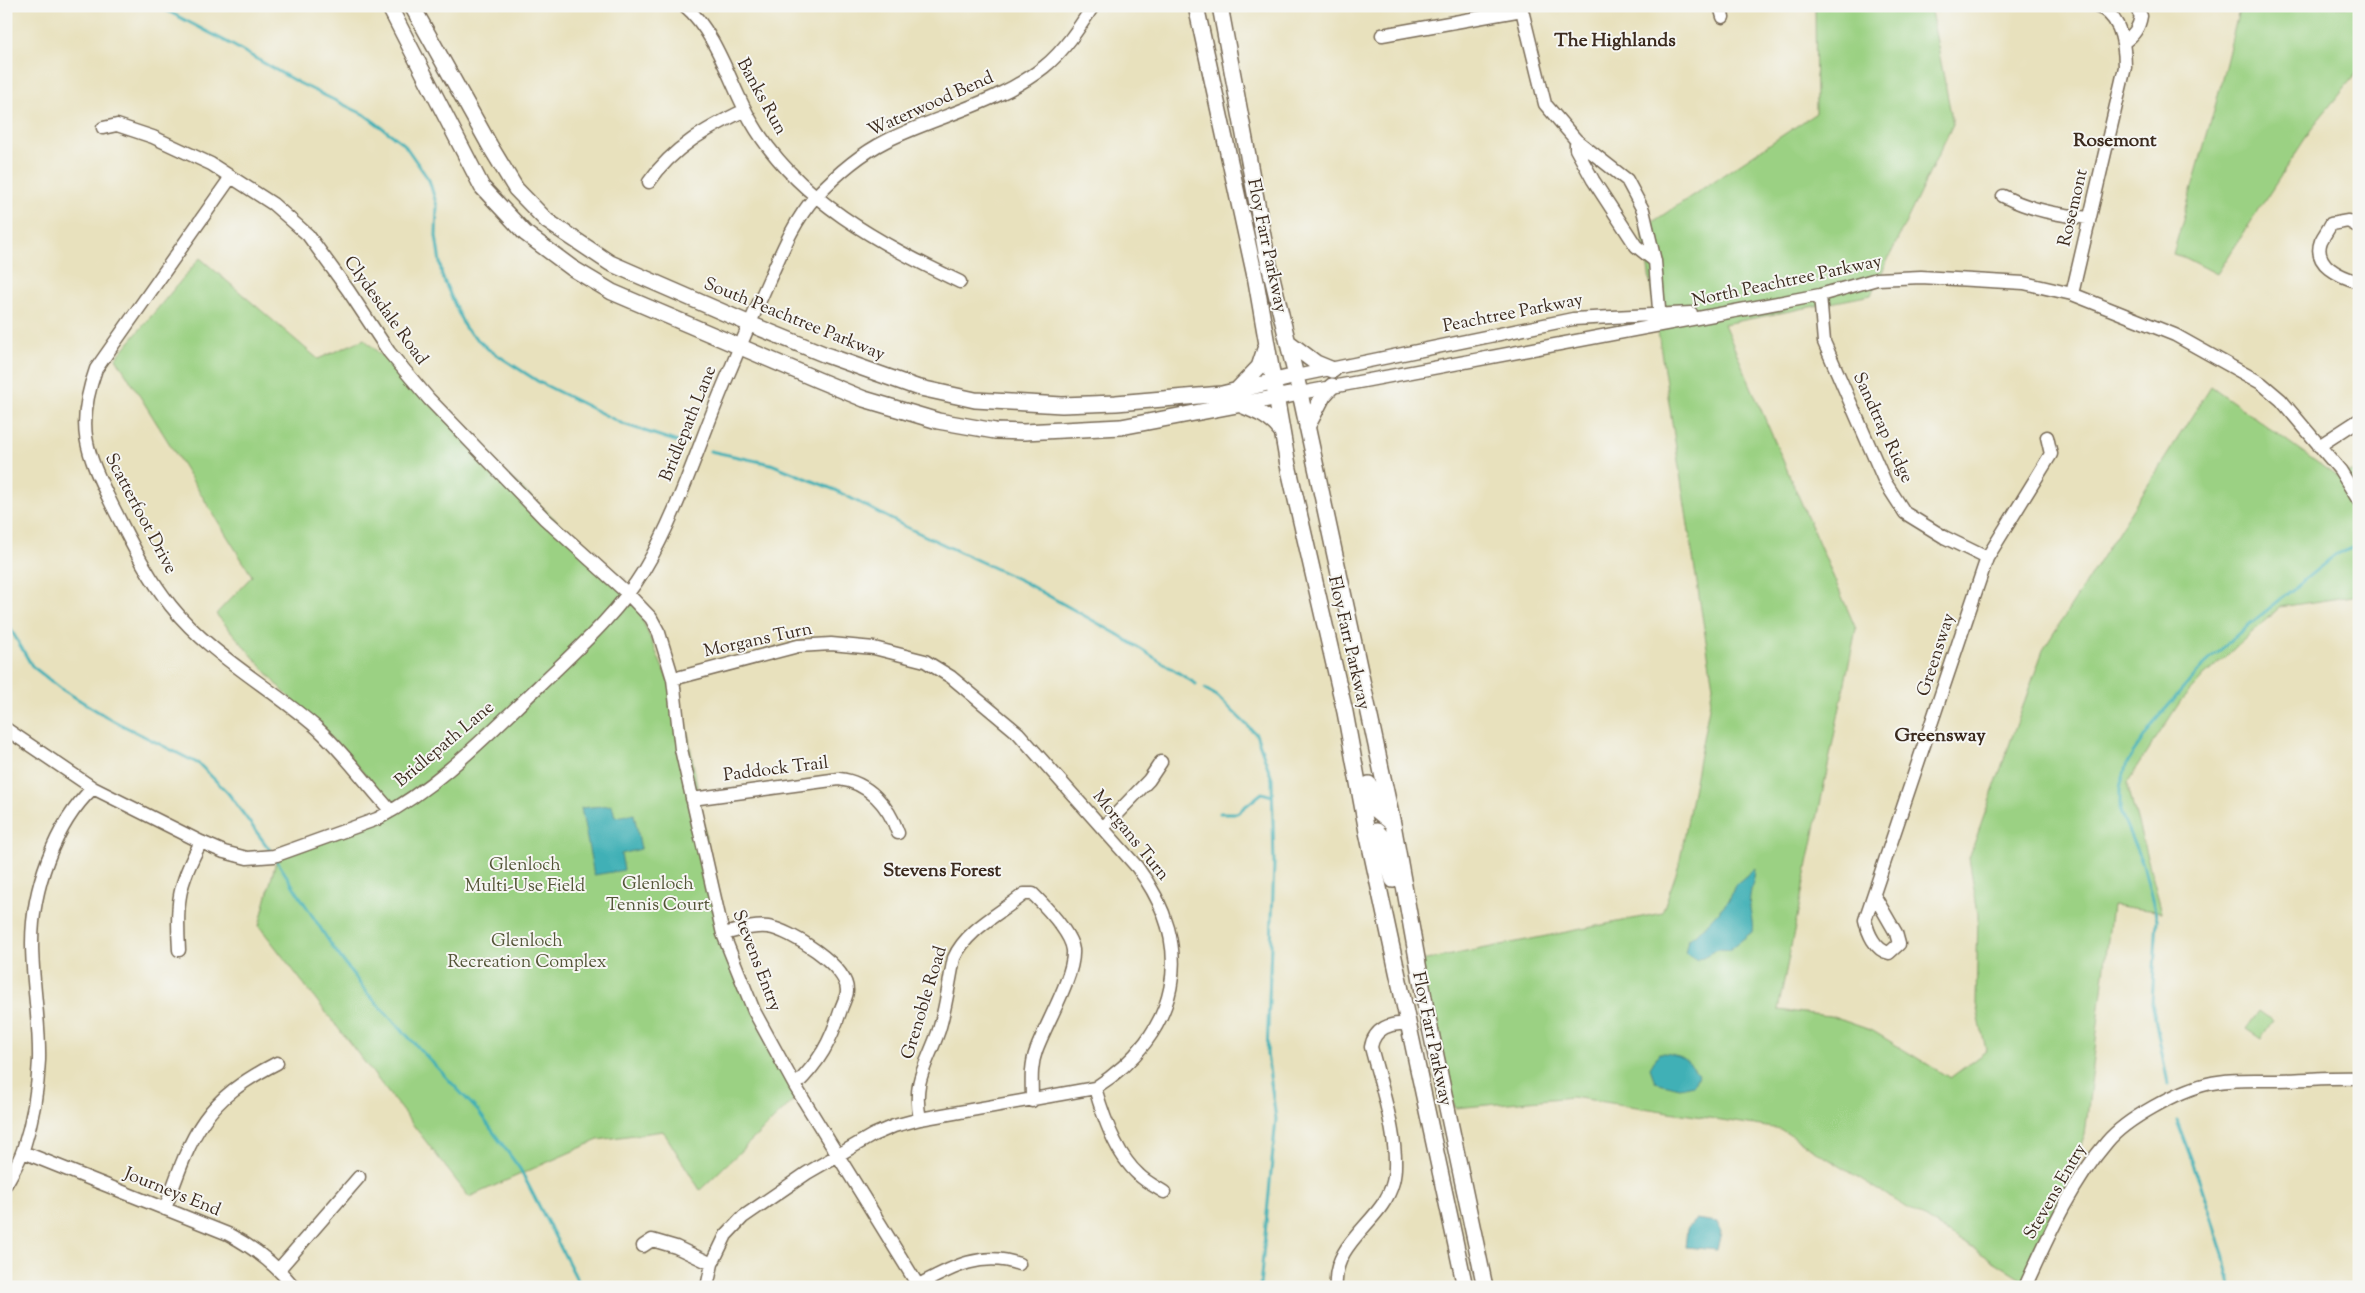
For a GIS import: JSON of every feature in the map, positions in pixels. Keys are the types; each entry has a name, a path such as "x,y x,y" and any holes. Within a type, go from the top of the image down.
{"main road":[{"path":"388,6 482,187 525,233 572,268 612,292 864,399 938,422 978,429 1024,432 1121,427 1238,398 1276,397 1300,393"},
{"name":"South Peachtree Parkway","path":"412,6 516,189 547,221 610,263 750,324 826,355 916,387 975,400 1071,405 1238,398 1274,382 1296,376"},
{"name":"Floy Farr Parkway","path":"1196,6 1256,281 1282,432 1345,712 1368,832 1465,1287"},
{"name":"Floy Farr Parkway","path":"1220,6 1266,252 1300,393 1392,824 1426,1008 1485,1287"},
{"path":"1288,342 1316,363 1333,370"},
{"path":"1238,398 1259,367 1267,344"},
{"path":"1307,427 1323,396 1332,386"},
{"path":"1238,398 1275,422 1282,432"},
{"path":"1345,712 1355,724 1372,802 1376,810 1392,824"},
{"path":"1368,832 1377,831 1382,836 1396,894 1401,902 1407,906"}],"street":[{"name":"Banks Run","path":"685,6 702,26 745,110 771,151 816,196 862,232 960,282"},
{"name":"Waterwood Bend","path":"750,324 790,232 816,196 847,168 883,143 919,126 977,106 1032,76 1057,56 1093,6"},
{"path":"2124,42 2133,35 2140,25 2141,16 2134,6"},
{"name":"Rosemont","path":"2072,294 2125,67 2122,33 2103,7"},
{"path":"1382,35 1522,8 1545,104 1576,140 1627,180 1643,210 1655,261 1660,320"},
{"path":"649,182 666,161 698,135 745,110"},
{"name":"Clydesdale Road","path":"102,128 116,125 153,137 211,164 273,204 308,235 348,290 389,352 430,399 552,526 627,593"},
{"path":"1576,140 1576,149 1613,211 1636,246 1655,261"},
{"name":"Scatterfoot Drive","path":"231,177 96,369 84,406 86,445 91,463 138,557 171,606 237,666 316,727 349,761 391,812"},
{"path":"2003,196 2022,205 2045,212 2089,218"},
{"path":"2359,227 2348,221 2331,224 2321,242 2320,254 2329,268 2339,276 2359,282"},
{"name":"North Peachtree Parkway","path":"1300,393 1660,320 1736,311 1820,295 1877,279 1921,277 2024,283 2072,294 2175,335 2244,372 2281,400 2340,470 2359,501"},
{"name":"Sandtrap Ridge","path":"1820,295 1824,342 1885,482 1905,512 1944,537 1987,558"},
{"name":"Peachtree Parkway","path":"1417,351 1572,319 1660,320"},
{"name":"Bridlepath Lane","path":"6,729 93,788 201,842 224,852 247,858 277,855 377,819 391,812 456,763 484,739 613,612 643,572 661,538 750,324"},
{"path":"1296,376 1333,370 1417,351 1422,369"},
{"path":"2319,446 2359,420"},
{"name":"Greensway","path":"1874,895 1987,558 2052,454 2047,437"},
{"name":"Stevens Entry","path":"627,593 651,618 659,633 673,679 681,749 723,934 754,1011 794,1086 917,1286"},
{"name":"Morgans Turn","path":"673,679 798,646 832,644 874,648 905,654 925,661 951,677 1018,733 1137,867 1157,896 1169,928 1174,956 1168,1001 1153,1030 1135,1057 1116,1075 1095,1088 1032,1101 920,1119 880,1132 838,1155 762,1202 743,1217 726,1234 712,1264 707,1287"},
{"path":"1103,828 1149,780 1160,762"},
{"name":"Paddock Trail","path":"692,799 839,779 852,781 883,803 893,819 898,833"},
{"path":"6,1184 23,1152 36,1093 39,1032 32,943 38,896 48,860 61,832 77,806 93,788"},
{"path":"179,950 178,899 183,881 201,842"},
{"name":"Grenoble Road","path":"920,1119 916,1099 917,1086 939,1029 954,958 958,948 967,938 1024,894 1033,894 1042,904 1068,937 1073,950 1065,982 1035,1052 1031,1068 1032,1101"},
{"path":"723,934 754,926 777,928 796,938 838,968 845,978 848,991 826,1048 814,1068 794,1086"},
{"path":"1336,1287 1342,1254 1385,1202 1393,1182 1392,1132 1371,1047 1372,1037 1382,1028 1392,1025 1409,1025"},
{"path":"165,1209 198,1127 210,1110 242,1082 277,1063"},
{"name":"Stevens Entry","path":"2025,1287 2057,1218 2088,1166 2108,1140 2142,1114 2165,1100 2208,1084 2243,1080 2359,1078"},
{"path":"1095,1088 1113,1133 1130,1165 1137,1174 1164,1192"},
{"name":"Journeys End","path":"23,1152 251,1246 279,1269 294,1287"},
{"path":"279,1269 359,1177"},
{"path":"643,1246 652,1240 676,1247 712,1264"},
{"path":"917,1286 947,1270 971,1261 1005,1260 1019,1264"}],"green space":[{"path":"1815,6 1930,6 1953,124 1871,295 1724,324 1856,629 1778,1010 1830,1016 1873,1031 1950,1078 1986,1051 1976,1004 1978,914 1969,858 2043,650 2211,386 2336,476 2359,470 2359,595 2280,607 2204,676 2180,702 2127,783 2162,912 2112,905 2085,1135 2029,1283 1780,1129 1572,1097 1455,1108 1416,962 1662,913 1679,865 1713,686 1642,229 1816,113"},
{"path":"2240,6 2359,6 2359,70 2314,125 2217,274 2186,258 2173,254 2216,103"},
{"name":"Glenloch Recreation Complex","path":"200,258 318,359 364,339 630,590 686,723 721,924 799,1095 700,1190 663,1131 598,1140 469,1197 259,926 278,853 394,808 348,755 281,689 216,614 252,576 116,358"},
{"path":"2259,1011 2273,1021 2261,1039 2246,1029"}],"water":[{"path":"612,805 615,817 634,814 641,849 621,854 624,870 594,875 581,808"},
{"path":"1755,868 1750,901 1752,932 1729,950 1718,949 1697,960 1685,953 1688,939 1698,933 1729,900 1735,885"},
{"path":"1659,1053 1672,1054 1686,1061 1698,1075 1694,1085 1680,1088 1655,1082 1650,1068"},
{"path":"1696,1219 1717,1222 1721,1232 1717,1250 1685,1247 1687,1229"}],"waterway":[{"path":"158,6 227,42 297,82 365,115 404,144 429,180 437,206 436,236 442,276 465,328 488,349 539,382 623,424 684,444"},
{"path":"710,451 771,464 835,490 906,527 1022,581 1117,634 1196,684"},
{"path":"2168,1084 2152,1003 2157,919 2143,865 2120,811 2120,787 2127,763 2155,721 2204,665 2239,633 2335,555 2359,545"},
{"path":"6,621 32,666 60,688 110,719 199,764 228,793 272,853"},
{"path":"1205,689 1217,696 1256,734 1272,779 1274,864 1267,1054 1276,1119 1260,1287"},
{"path":"1220,813 1237,813 1262,793 1272,796"},
{"path":"275,858 332,946 366,992 478,1111 520,1169 581,1287"},
{"path":"2177,1121 2200,1182 2224,1258 2230,1287"}],"district":[{"name":"The Highlands","path":"1615,41"},
{"name":"Rosemont","path":"2115,141"},
{"name":"Greensway","path":"1940,736"},
{"name":"Stevens Forest","path":"942,871"}],"park label":[{"name":"Glenloch Multi-Use Field","path":"525,876"},
{"name":"Glenloch Tennis Court","path":"658,895"}]}
